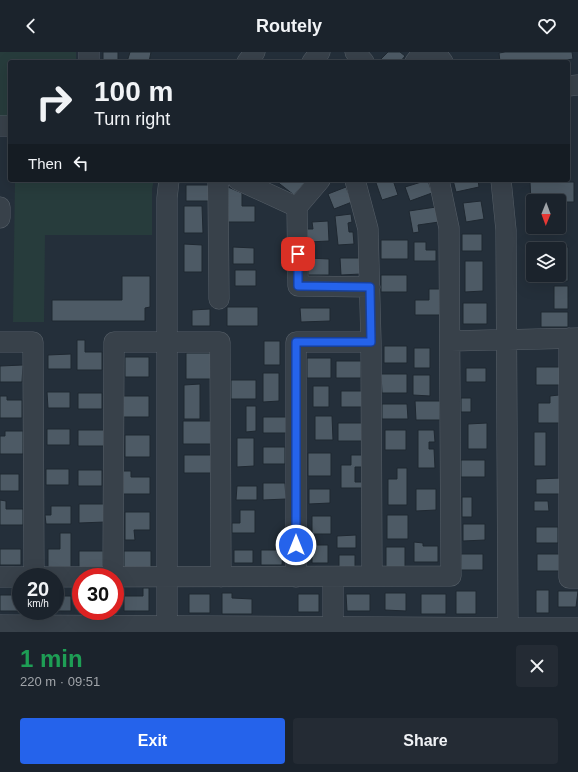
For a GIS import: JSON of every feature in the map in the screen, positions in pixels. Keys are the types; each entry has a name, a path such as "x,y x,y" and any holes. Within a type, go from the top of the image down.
{"street":[{"path":"314,60 320,52"},
{"path":"354,52 362,60"},
{"path":"417,60 423,52"},
{"path":"435,52 441,60"},
{"path":"167,629 167,198 169,182"},
{"path":"219,182 219,299"},
{"path":"242,182 297,207"},
{"path":"318,182 297,207 298,286 370,287"},
{"path":"356,182 368,229 371,342 372,576"},
{"path":"124,577 451,576 451,341 449,228 439,182"},
{"path":"501,182 506,230 508,630"},
{"path":"0,207 0,218"},
{"path":"451,341 574,338 569,578 578,578"},
{"path":"0,342 33,342 34,568"},
{"path":"113,568 114,342 220,342 221,577"},
{"path":"296,577 296,342 371,342"},
{"path":"0,577 12,577"},
{"path":"333,577 333,626"},
{"path":"0,625 35,623 167,629 235,629 333,626 384,629 508,630 578,628"}],"green space":[{"path":"0,52 76,52 76,60 8,60 8,117 0,118"},
{"path":"15,182 154,182 152,189 152,235 45,235 44,322 13,322"}],"building":[{"path":"103,52 118,52 118,60 103,60"},
{"path":"130,52 151,52 149,60 128,60"},
{"path":"388,52 400,52 405,56 402,60 380,60"},
{"path":"572,52 573,59 500,60 499,53"},
{"path":"277,182 305,182 294,195"},
{"path":"376,182 394,182 398,195 382,200"},
{"path":"421,182 429,182 432,193 410,201 405,187"},
{"path":"454,182 478,182 479,187 456,192"},
{"path":"530,182 574,182 574,202 566,202 566,194 531,194"},
{"path":"186,185 209,185 209,201 186,201"},
{"path":"228,187 242,193 242,206 255,206 255,222 228,222"},
{"path":"346,187 352,202 334,209 328,194"},
{"path":"481,201 484,219 466,222 463,203"},
{"path":"184,206 202,206 203,233 184,233"},
{"path":"436,207 439,222 418,225 419,232 413,233 409,211"},
{"path":"351,214 352,222 348,223 349,232 353,232 354,244 338,245 335,216"},
{"path":"328,221 329,241 308,242 307,229 313,229 312,222"},
{"path":"462,234 482,234 482,251 462,251"},
{"path":"381,240 408,240 408,259 381,259"},
{"path":"414,242 426,242 426,250 436,250 436,261 414,261"},
{"path":"184,244 202,245 202,272 184,272"},
{"path":"233,247 254,248 254,264 233,264"},
{"path":"566,247 568,247 568,281 566,281"},
{"path":"308,258 329,259 329,275 308,275"},
{"path":"340,258 361,258 361,274 341,275"},
{"path":"465,261 483,261 483,291 465,292"},
{"path":"235,270 256,270 256,286 235,286"},
{"path":"381,275 407,275 407,292 381,292"},
{"path":"122,276 150,276 150,307 145,308 145,321 52,321 52,300 122,300"},
{"path":"554,286 568,286 568,309 554,309"},
{"path":"429,289 441,289 441,315 415,315 415,300 429,300"},
{"path":"463,303 487,303 487,324 463,324"},
{"path":"227,307 258,307 258,326 227,326"},
{"path":"300,308 330,308 330,321 301,322"},
{"path":"210,309 210,326 192,326 192,310"},
{"path":"541,312 568,312 568,327 541,327"},
{"path":"77,340 85,340 85,352 102,352 102,370 77,370"},
{"path":"264,341 280,341 280,365 264,365"},
{"path":"384,346 407,346 407,363 384,363"},
{"path":"414,348 430,348 430,368 414,368"},
{"path":"186,353 212,353 212,379 186,379"},
{"path":"71,354 71,369 48,369 48,355"},
{"path":"125,357 149,357 149,377 125,377"},
{"path":"307,358 331,358 331,378 307,378"},
{"path":"336,361 361,361 361,378 336,378"},
{"path":"23,365 22,382 0,382 0,366"},
{"path":"536,367 561,367 561,385 536,385"},
{"path":"466,368 486,368 486,382 466,382"},
{"path":"263,373 279,373 279,401 263,402"},
{"path":"381,374 407,374 407,393 382,393"},
{"path":"413,375 430,375 430,396 413,395"},
{"path":"231,380 256,380 256,399 231,399"},
{"path":"200,384 200,419 184,419 184,385"},
{"path":"313,386 329,386 329,407 313,407"},
{"path":"341,391 362,391 362,407 341,407"},
{"path":"47,392 70,392 70,408 48,408"},
{"path":"78,393 102,393 102,409 78,409"},
{"path":"559,395 559,423 538,423 538,403 550,403 550,396"},
{"path":"0,396 7,396 7,400 22,400 22,418 0,418"},
{"path":"122,396 149,396 149,417 122,417"},
{"path":"461,398 471,398 471,412 461,412"},
{"path":"415,401 440,401 440,420 416,420"},
{"path":"382,404 407,404 408,419 382,419"},
{"path":"246,406 256,406 256,431 246,432"},
{"path":"315,416 332,416 333,440 315,440"},
{"path":"263,417 286,417 286,433 263,433"},
{"path":"183,421 212,421 212,444 183,444"},
{"path":"338,423 362,423 362,441 338,441"},
{"path":"487,423 487,449 468,449 468,424"},
{"path":"47,429 70,429 70,445 47,445"},
{"path":"78,430 104,430 104,446 78,446"},
{"path":"385,430 406,430 406,450 385,450"},
{"path":"418,430 434,430 435,442 429,442 429,449 434,449 435,468 418,468"},
{"path":"5,431 23,431 23,454 0,454 0,436 5,436"},
{"path":"534,432 546,432 546,466 534,466"},
{"path":"125,435 150,435 150,457 125,457"},
{"path":"237,438 254,438 254,466 237,467"},
{"path":"263,447 285,447 285,464 263,464"},
{"path":"308,453 331,453 331,476 308,476"},
{"path":"184,455 211,455 211,473 184,473"},
{"path":"351,455 362,455 362,467 355,467 355,482 362,482 362,488 341,488 341,465 351,465"},
{"path":"461,460 485,460 485,477 461,477"},
{"path":"397,468 407,468 407,505 388,505 388,479 397,479"},
{"path":"46,469 69,469 69,485 46,485"},
{"path":"78,470 102,470 102,486 78,486"},
{"path":"123,471 131,471 131,477 150,477 150,494 123,494"},
{"path":"0,474 19,474 19,491 0,491"},
{"path":"561,478 561,494 536,494 536,479"},
{"path":"263,483 285,483 286,499 263,500"},
{"path":"237,486 257,486 257,500 236,500"},
{"path":"309,489 330,489 330,503 309,504"},
{"path":"416,489 436,489 436,510 416,511"},
{"path":"462,497 472,497 472,517 462,517"},
{"path":"0,500 6,501 6,509 23,509 23,525 0,525"},
{"path":"534,501 548,501 549,511 534,511"},
{"path":"79,504 105,504 105,522 79,523"},
{"path":"51,506 71,506 71,524 46,524 45,515 51,515"},
{"path":"240,510 255,510 255,533 232,533 232,523 240,523"},
{"path":"125,512 150,512 150,530 134,530 135,540 125,540"},
{"path":"387,515 408,515 408,539 387,539"},
{"path":"312,516 331,516 331,534 312,534"},
{"path":"463,524 485,524 485,540 463,541"},
{"path":"536,527 558,527 558,543 536,543"},
{"path":"60,533 71,533 71,567 48,567 48,549 60,549"},
{"path":"356,535 356,548 337,548 337,536"},
{"path":"414,542 423,543 423,546 438,546 438,562 414,562"},
{"path":"312,545 328,545 328,563 312,563"},
{"path":"386,547 405,547 405,567 386,567"},
{"path":"0,549 21,549 21,565 0,565"},
{"path":"234,550 253,550 253,563 234,563"},
{"path":"261,550 283,550 282,565 261,565"},
{"path":"79,551 103,551 103,568 79,568"},
{"path":"124,551 151,551 151,570 124,570"},
{"path":"461,554 483,554 483,570 461,570"},
{"path":"537,554 559,554 559,571 537,571"},
{"path":"339,555 355,555 355,569 339,569"},
{"path":"143,588 149,588 149,611 124,611 124,596 143,596"},
{"path":"536,590 549,590 549,613 536,613"},
{"path":"456,591 476,591 476,614 456,614"},
{"path":"558,591 578,591 576,607 558,607"},
{"path":"222,593 232,593 232,598 252,599 252,614 222,614"},
{"path":"385,593 406,593 406,611 385,610"},
{"path":"189,594 210,594 210,613 189,613"},
{"path":"298,594 319,594 319,612 298,612"},
{"path":"346,594 370,594 370,611 347,611"},
{"path":"421,594 446,594 446,614 421,614"},
{"path":"0,595 12,595 12,611 0,611"},
{"path":"64,596 71,596 71,611 64,611"}],"route":[{"path":"296,545 296,342 371,342 370,287 298,286 298,254"}]}
